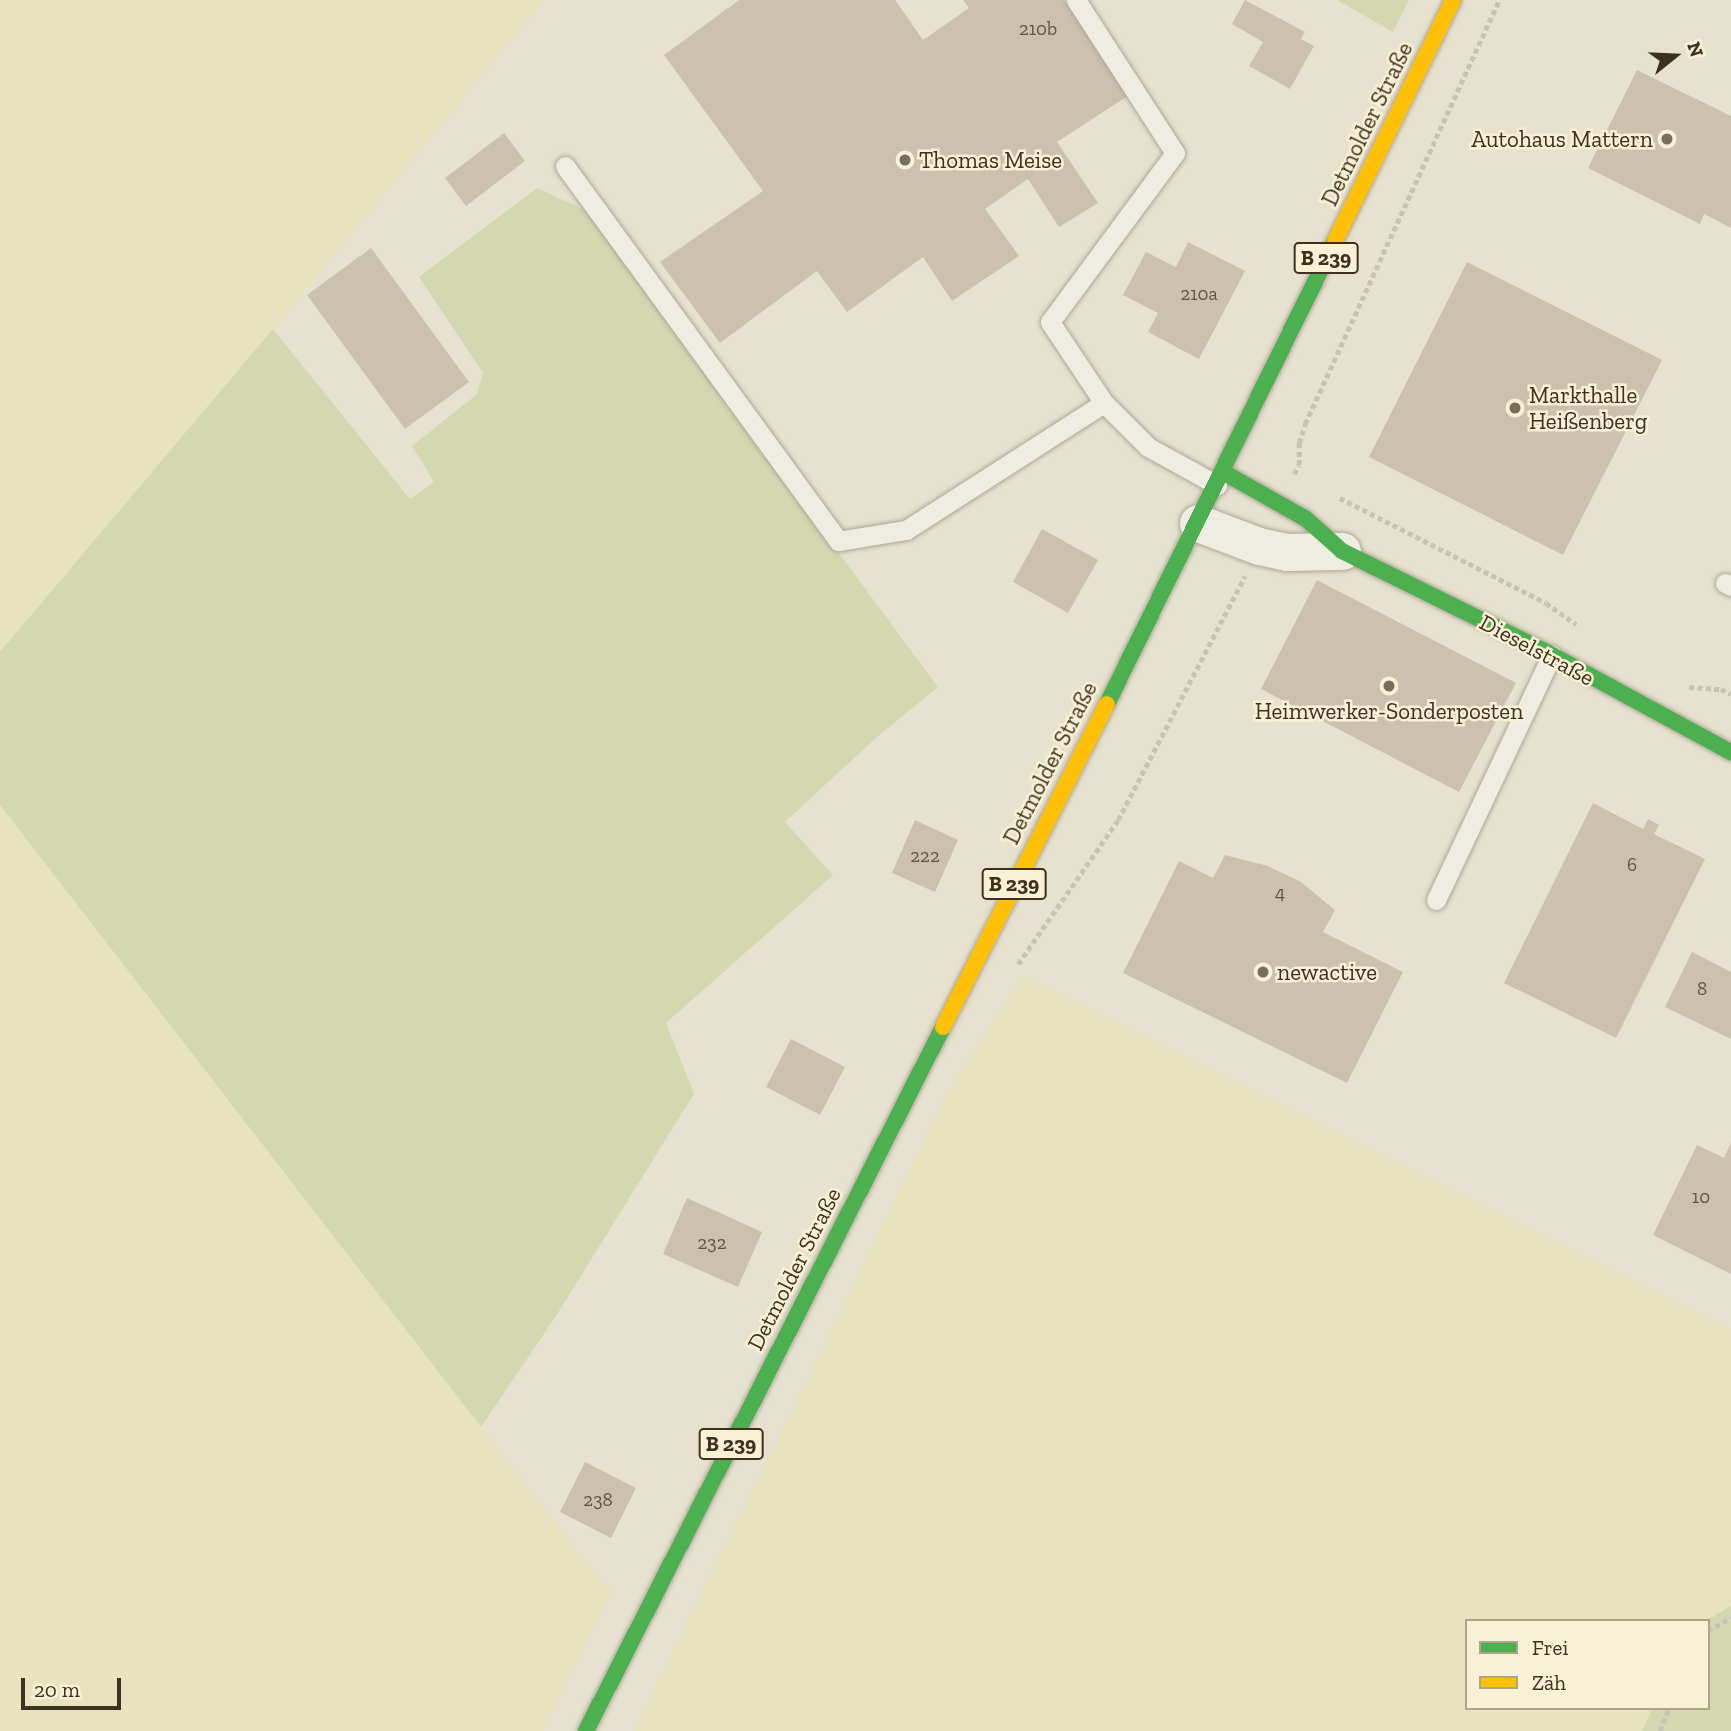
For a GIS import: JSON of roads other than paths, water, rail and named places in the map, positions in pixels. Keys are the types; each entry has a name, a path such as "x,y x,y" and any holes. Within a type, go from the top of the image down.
{"main road":[{"name":"Detmolder Straße","path":"586,1731 1198,523 1453,0"},
{"name":"Dieselstraße","path":"1220,478 1279,502 1306,519 1342,551 1552,655 1731,752"}],"street":[{"name":"Dieselstraße","path":"1198,523 1259,546 1287,552 1342,551"}],"lane":[{"path":"1076,0 1175,153 1050,322 1104,403 1148,447 1220,478"},
{"path":"565,166 838,541 905,530 1104,403"},
{"path":"1436,900 1552,655"}],"place":[{"name":"Autohaus Mattern","path":"1667,139"},
{"name":"Thomas Meise","path":"905,160"},
{"name":"Markthalle Heißenberg","path":"1515,408"},
{"name":"Heimwerker-Sonderposten","path":"1389,686"},
{"name":"newactive","path":"1263,972"}]}
